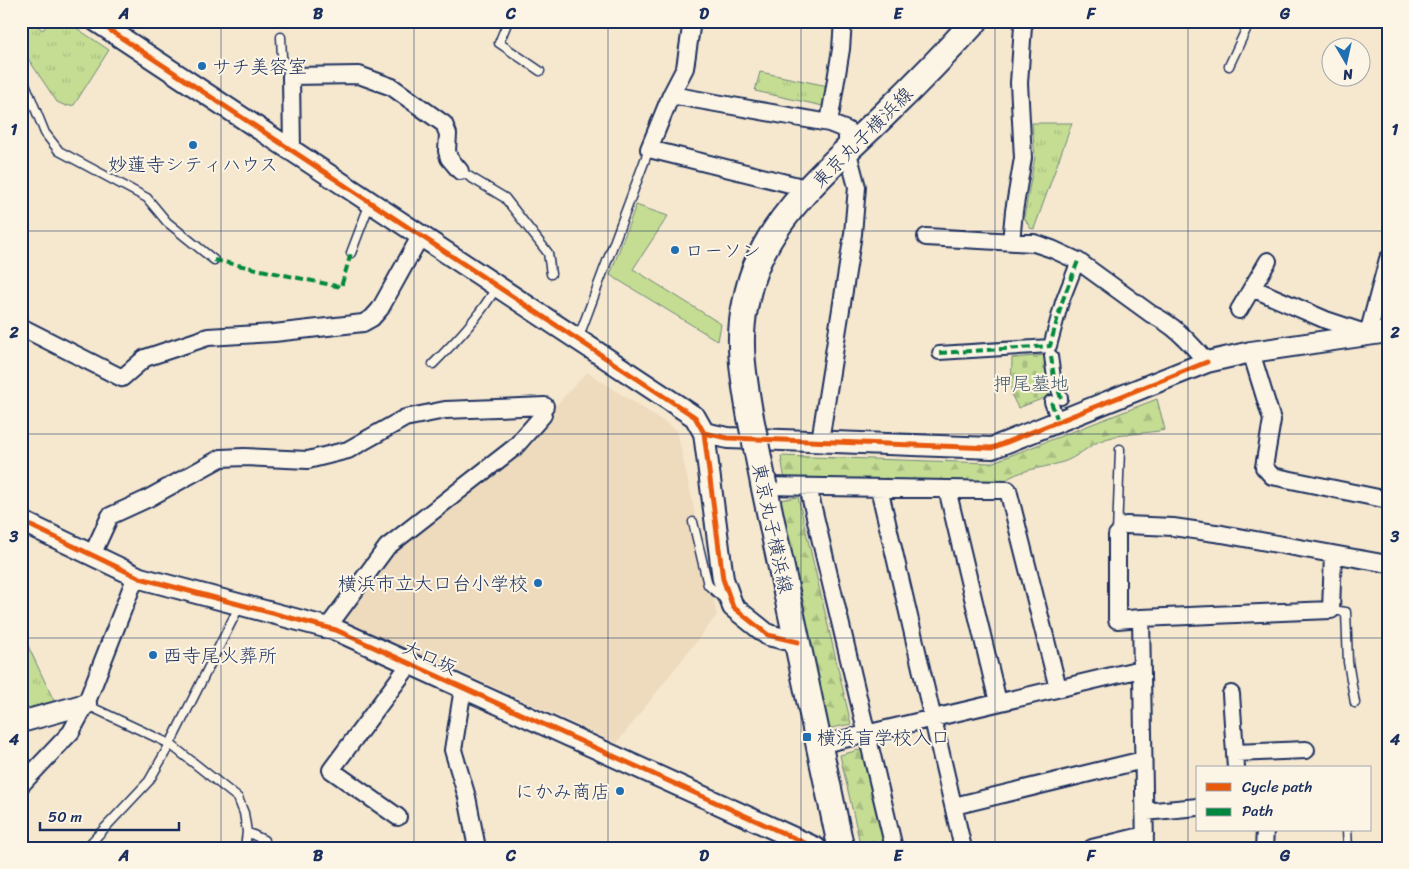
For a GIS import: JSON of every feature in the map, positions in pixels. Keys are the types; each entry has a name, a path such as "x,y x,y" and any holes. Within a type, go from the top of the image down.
{"main road":[{"name":"東京丸子横浜線","path":"841,848 750,415 741,349 744,307 764,249 784,219 810,188 975,21"}],"street":[{"path":"96,21 695,417 704,433 723,580 733,607 768,635 798,642"},
{"path":"692,21 685,68 671,95 649,149 810,188"},
{"path":"829,123 841,49 843,21"},
{"path":"1011,242 1023,158 1019,83 1023,26 1026,21"},
{"path":"292,151 291,76 359,75 392,87 444,124 448,134 447,151 449,158 460,171"},
{"path":"671,95 829,123 847,130 848,150 857,187 853,234 820,441"},
{"path":"22,334 122,378 145,358 208,337 274,333 363,324 380,309 421,236"},
{"path":"926,237 1034,243 1078,260 1151,314 1165,320 1179,331 1207,362"},
{"path":"1368,334 1388,259"},
{"path":"939,353 1050,346 1062,302 1078,260"},
{"path":"1239,310 1268,261"},
{"path":"1252,288 1326,320 1368,334"},
{"path":"704,433 728,438 992,448 1207,362 1251,352 1388,332"},
{"path":"1251,352 1272,420 1264,467 1272,476 1388,500"},
{"path":"1051,356 1058,421"},
{"path":"92,554 110,516 154,495 221,458 244,457 308,460 348,450 405,418 445,410 544,411 515,448 387,547 326,628"},
{"path":"764,486 1008,490 1058,688"},
{"path":"808,487 894,848"},
{"path":"879,488 963,848"},
{"path":"947,489 998,702"},
{"name":"大口坂","path":"21,521 136,576 336,630 816,848"},
{"path":"1333,554 1330,610 1117,620 1121,530 1173,527 1222,534 1333,554 1388,564"},
{"path":"21,785 71,732 86,704 136,576"},
{"path":"1092,848 1145,841 1140,618"},
{"path":"398,817 331,770 410,664"},
{"path":"819,745 1141,669"},
{"path":"463,688 453,750 467,797 478,848"},
{"path":"1231,694 1236,760 1306,750"},
{"path":"21,722 86,704"},
{"path":"954,806 1143,760"},
{"path":"1144,812 1196,807"},
{"path":"1264,848 1265,832"}],"lane":[{"path":"508,21 499,43 540,71"},
{"path":"1229,66 1250,21"},
{"path":"281,37 282,56 291,76"},
{"path":"21,79 24,81 45,134 59,151 147,198 167,222 214,260"},
{"path":"578,339 649,149"},
{"path":"460,171 505,198 548,253 551,274"},
{"path":"351,253 370,202"},
{"path":"21,246 22,334"},
{"path":"433,364 460,336 490,299 497,286"},
{"path":"1120,449 1121,530"},
{"path":"693,522 708,585 733,607"},
{"path":"86,848 149,781 170,744 240,604"},
{"path":"1330,610 1346,612 1348,662 1354,703"},
{"path":"86,704 170,744 238,798 244,813 247,832 245,848"},
{"path":"247,832 264,840 265,848"},
{"path":"1347,832 1348,848"}],"shaded area":[{"name":"横浜市立大口台小学校","path":"587,372 677,430 717,615 617,743 438,662 340,621 389,551 487,480"}],"green space":[{"path":"26,21 30,21 43,30 49,21 66,21 109,50 74,105 66,106 57,102 21,48 21,31"},
{"path":"760,72 828,86 823,106 755,91"},
{"path":"1032,123 1072,123 1034,229 1030,228 1024,217 1035,157"},
{"path":"636,205 668,216 633,269 721,324 718,341 610,275"},
{"name":"押尾墓地","path":"1047,355 1055,394 1018,408 1011,394 1012,358"},
{"path":"1157,399 1165,430 1107,438 1095,443 1068,460 1029,470 1013,476 998,486 785,481 781,456 991,463"},
{"path":"798,497 851,724 827,729 780,500"},
{"path":"21,631 54,701 21,710"},
{"path":"859,750 866,754 888,848 861,848 840,755"}],"marked path":[{"path":"214,260 341,287 351,253"},
{"path":"939,353 1050,346 1062,302 1078,261"},
{"path":"1051,356 1054,378 1061,398"},
{"path":"1051,402 1058,421"}],"cycle path":[{"path":"96,21 695,417 704,433 723,579 733,607 768,635 798,642"},
{"path":"704,433 728,438 992,448 1207,362"},
{"path":"21,521 140,578 336,630 816,848"}],"place":[{"name":"サチ美容室","path":"202,66"},
{"name":"妙蓮寺シティハウス","path":"193,145"},
{"name":"ローソン","path":"675,250"},
{"name":"横浜市立大口台小学校","path":"538,583"},
{"name":"西寺尾火葬所","path":"153,655"},
{"name":"横浜盲学校入口","path":"807,737"},
{"name":"にかみ商店","path":"620,791"}]}
